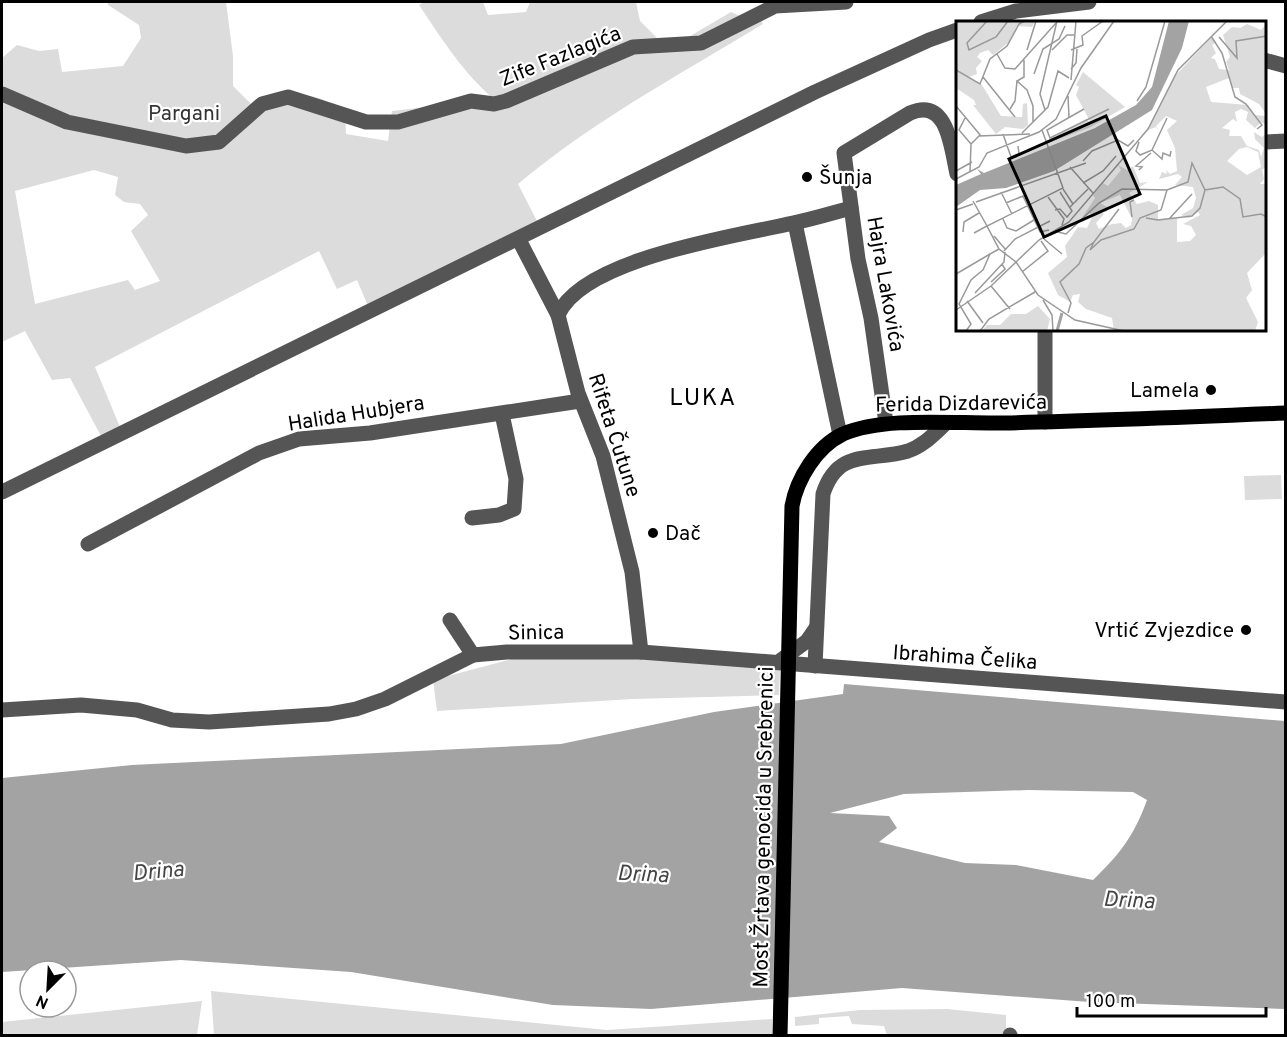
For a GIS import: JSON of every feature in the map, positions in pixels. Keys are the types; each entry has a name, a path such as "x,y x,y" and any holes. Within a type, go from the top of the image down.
{"main road":[{"name":"Ferida Dizdarevića","path":"789,619 792,506 795,492 814,459 840,435 886,423 1046,422 1286,413"},
{"name":"Most Žrtava genocida u Srebrenici","path":"780,1035 789,619"}],"street":[{"name":"Zife Fazlagića","path":"2,94 67,122 186,146 219,142 262,104 288,97 366,122 398,122 471,100 494,104 506,102 633,47 701,43 775,6 831,5 846,2"},
{"path":"984,21 1016,11 1055,3 1089,2"},
{"path":"2,492 519,240 815,92 928,40 956,30"},
{"path":"1266,61 1286,66"},
{"name":"Hajra Lakovića","path":"886,423 844,153 910,113 920,109 930,109 938,115 948,132 956,169"},
{"path":"1266,142 1286,141"},
{"path":"558,315 562,305 579,291 614,269 683,246 795,223 851,208"},
{"path":"795,223 840,435"},
{"name":"Rifeta Čutune","path":"519,240 558,315 580,401 603,456 632,572 641,652"},
{"path":"1046,332 1046,422"},
{"name":"Halida Hubjera","path":"88,544 259,453 300,439 370,433 580,401"},
{"path":"472,518 499,515 514,508 516,479 502,414"},
{"path":"815,666 823,494 827,482 835,471 858,457 906,452 921,446 945,424"},
{"path":"2,710 81,705 137,710 172,720 209,722 328,714 356,709 385,699 473,655 450,620"},
{"path":"778,662 807,641 816,628"},
{"name":"Sinica","path":"473,655 507,652 641,652"},
{"name":"Ibrahima Čelika","path":"641,652 1286,702"}],"green space":[{"name":"Pargani","path":"108,2 226,2 233,56 233,86 252,105 290,94 308,95 345,108 346,134 388,141 392,111 494,99 472,78 445,43 419,5 424,2 483,2 488,15 526,12 530,2 636,2 640,21 668,49 731,12 740,16 754,8 763,24 606,119 518,184 537,221 368,306 357,280 337,289 319,251 95,367 120,427 101,436 70,378 52,380 25,331 2,342 2,58 17,45 39,51 58,49 62,72 123,66 141,38 139,25 108,5","holes":["94,170 118,177 115,195 124,202 140,204 148,215 131,231 160,281 135,290 128,280 35,304 15,191"]},
{"path":"1281,475 1282,499 1245,500 1244,476"},
{"path":"523,656 639,659 780,668 779,695 632,699 437,711 433,680"},
{"path":"211,991 607,1030 772,1019 772,1035 214,1035"},
{"path":"202,1001 197,1035 2,1035 2,1022 31,1019 78,1019 78,1014"},
{"path":"947,1009 1006,1015 1006,1035 887,1035 884,1026 852,1024 849,1016 819,1018 819,1024 795,1026 795,1017 860,1010"}],"water":[{"name":"Drina","path":"844,684 1285,721 1285,1009 1090,1002 902,988 651,1009 553,1005 351,972 181,960 78,967 78,959 18,959 18,971 2,972 2,778 132,765 561,744 714,712 843,694","holes":["1028,790 1133,792 1147,800 1125,844 1093,880 1016,865 965,863 879,842 897,828 889,816 830,813 904,794"]}],"place":[{"name":"Šunja","path":"807,177"},
{"name":"Lamela","path":"1211,390"},
{"name":"Dač","path":"653,533"},
{"name":"Vrtić Zvjezdice","path":"1246,630"}],"district":[{"name":"LUKA","path":"703,397"}]}
